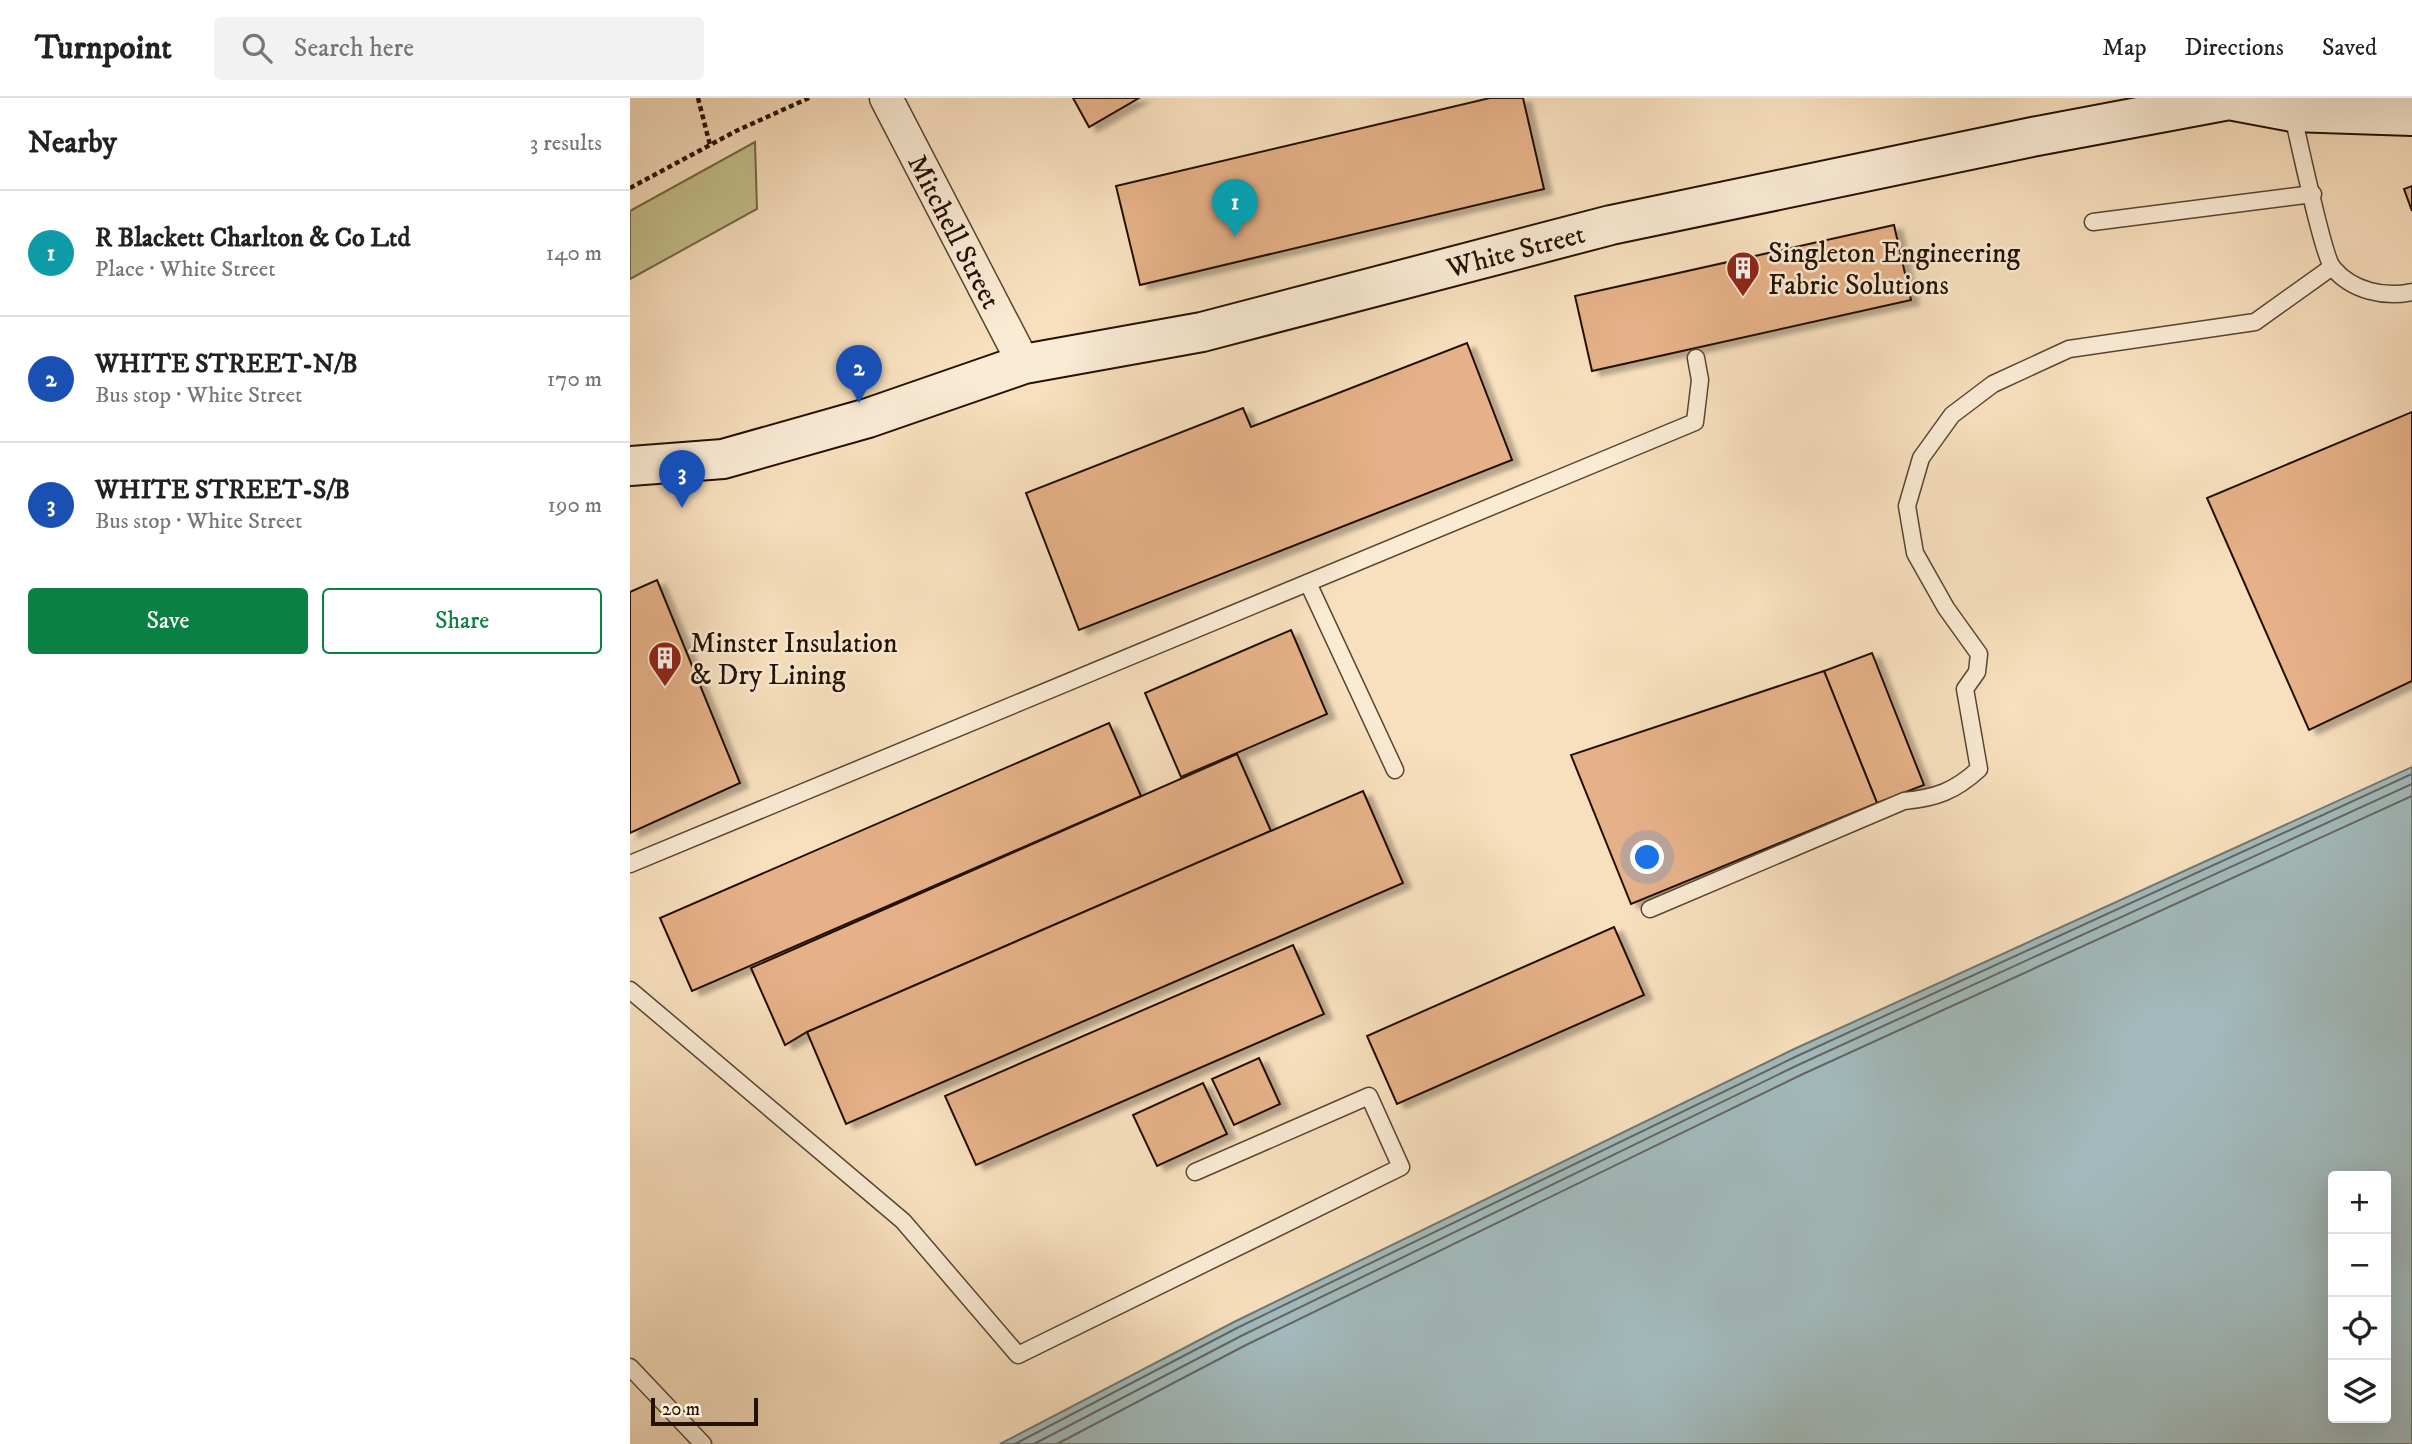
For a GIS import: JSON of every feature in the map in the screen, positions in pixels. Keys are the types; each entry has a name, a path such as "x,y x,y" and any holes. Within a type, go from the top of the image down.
{"street":[{"name":"Mitchell Street","path":"886,98 1024,364"},
{"name":"White Street","path":"630,466 723,459 869,418 1024,364 1202,332 1611,225 2229,99 2292,112 2412,116"}],"lane":[{"path":"2292,112 2332,267 2358,287 2394,296 2412,292"},
{"path":"2093,222 2313,194"},
{"path":"1650,909 1904,801 1935,798 1959,787 1979,769 1965,689 1977,672 1979,654 1946,608 1915,553 1907,506 1921,458 1952,415 1993,384 2069,349 2255,322 2332,267"},
{"path":"630,864 1695,422 1700,380 1696,358"},
{"path":"1308,583 1395,770"},
{"path":"630,990 904,1221 1018,1355 1401,1167 1369,1096 1195,1172"},
{"path":"630,1367 703,1444"}],"path":[{"path":"698,98 710,145"},
{"path":"630,188 736,131 809,98"}],"shaded area":[{"path":"755,142 757,209 630,279 630,211"}],"water":[{"path":"2412,767 2412,1444 1000,1444 1234,1322 1792,1050"}],"building":[{"path":"1073,98 1139,98 1089,127"},
{"path":"1490,98 1523,98 1544,189 1140,285 1116,186"},
{"path":"2412,186 2412,211 2404,189"},
{"name":"Singleton Engineering Fabric Solutions","path":"1894,225 1911,300 1592,371 1575,296"},
{"path":"1467,343 1512,460 1079,630 1026,493 1243,408 1251,427"},
{"path":"2412,412 2412,681 2309,730 2207,498"},
{"name":"Minster Insulation & Dry Lining","path":"657,580 740,783 630,833 630,592"},
{"path":"1291,630 1327,714 1181,777 1145,693"},
{"path":"1872,653 1924,785 1877,803 1824,671"},
{"path":"1824,671 1877,803 1631,904 1571,755"},
{"path":"1109,723 1141,796 692,991 660,918"},
{"path":"1237,754 1271,831 807,1032 785,1045 751,968"},
{"path":"1363,791 1403,883 846,1124 807,1032"},
{"path":"1614,927 1644,995 1397,1104 1367,1036"},
{"path":"1293,945 1324,1014 976,1165 945,1096"},
{"path":"1259,1058 1280,1104 1234,1125 1212,1079"},
{"path":"1203,1083 1227,1134 1157,1166 1133,1115"}],"place":[{"name":"R Blackett Charlton & Co Ltd","path":"1235,237"},
{"name":"Singleton Engineering Fabric Solutions","path":"1743,298"},
{"name":"WHITE STREET-N/B","path":"859,403"},
{"name":"WHITE STREET-S/B","path":"682,508"},
{"name":"Minster Insulation & Dry Lining","path":"665,688"}]}
